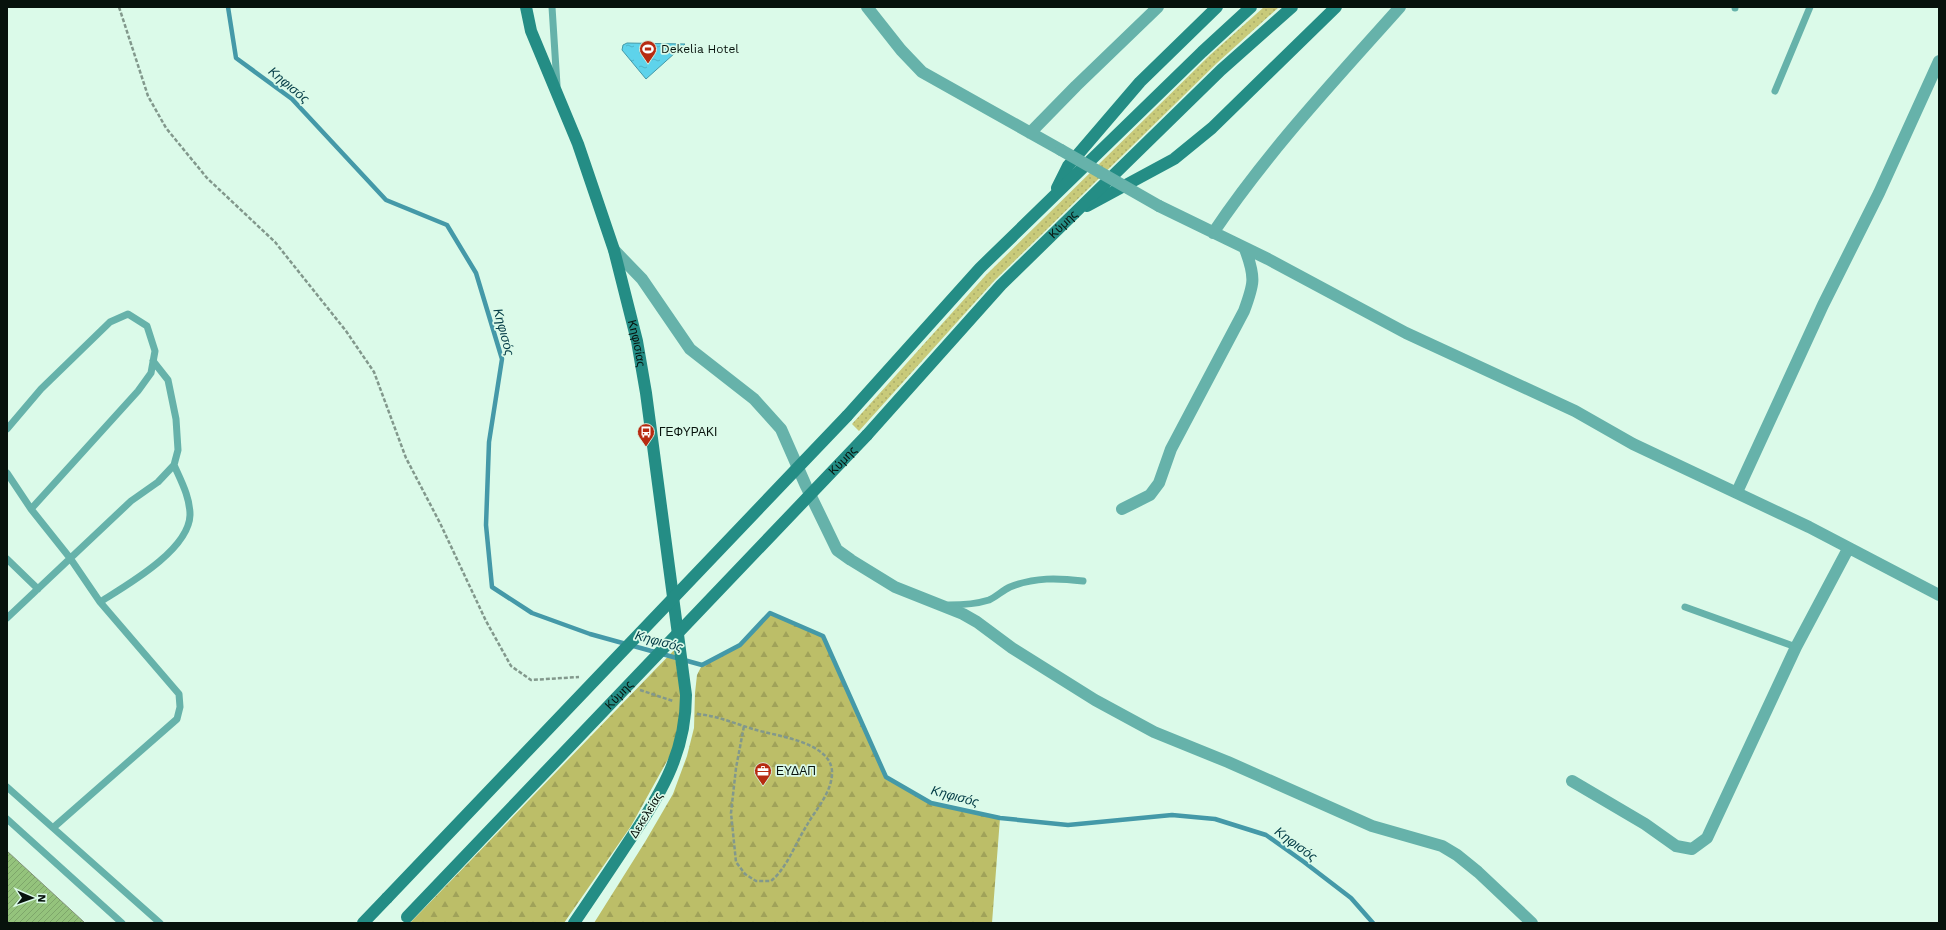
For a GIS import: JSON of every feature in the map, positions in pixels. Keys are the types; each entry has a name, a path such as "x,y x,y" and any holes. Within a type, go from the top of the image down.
{"main road":[{"name":"Κηφισίας","path":"526,7 532,31 578,144 614,250 630,312 643,373 686,695"},
{"path":"1052,197 1068,166 1140,82 1217,7"},
{"path":"364,923 847,416 980,268 1202,52 1251,7"},
{"name":"Κύμης","path":"404,920 867,435 1001,285 1221,70 1292,7"},
{"path":"1074,214 1174,159 1212,128 1336,7"},
{"name":"Δεκελείας","path":"574,923 636,832 664,787 678,754 686,714 686,695"}],"street":[{"path":"867,7 901,50 922,72 1159,206 1213,232 1245,250 1287,269 1406,333 1575,412 1668,461 1737,492 1939,595"},
{"path":"1030,133 1076,86 1158,7"},
{"path":"1213,232 1236,199 1278,146 1333,81 1400,7"},
{"path":"1737,492 1823,305 1880,193 1939,61"},
{"path":"614,250 642,279 690,349 754,399 781,429 806,486 837,550 850,560 895,587 943,605 977,622 1012,648 1095,700 1154,732 1228,762 1372,826 1442,846 1457,855 1478,872 1532,923"},
{"path":"1122,509 1150,495 1159,483 1171,449 1244,311 1253,287 1254,278 1245,250"},
{"path":"1572,781 1645,824 1676,846 1692,849 1701,844 1707,838 1796,647 1848,549"}],"lane":[{"path":"552,7 557,94"},
{"path":"1775,91 1810,7"},
{"path":"7,429 41,389 110,322 128,314 147,326 155,351 151,373 138,391 31,509"},
{"path":"8,614 38,589 131,501 158,482 174,465 178,450 176,419 168,380 153,361"},
{"path":"100,602 144,573 174,546 186,530 190,515 186,492 174,465"},
{"path":"7,473 31,509 70,558 100,602 179,694 180,707 178,719 54,827"},
{"path":"7,559 38,589"},
{"path":"943,605 967,605 990,600 1010,587 1030,581 1054,577 1083,581"},
{"path":"1685,607 1796,647"},
{"path":"7,787 54,827 160,923"},
{"path":"7,819 122,923"}],"path":[{"path":"119,7 148,96 166,128 207,178 275,242 346,331 374,372 406,458 440,523 486,621 511,666 531,680 587,676"},
{"path":"638,690 675,702 686,714 730,720 744,726 811,746 826,756 832,769 831,781 824,798 797,842 780,874 771,881 756,881 745,874 736,862 731,813 736,768 744,726"}],"green space":[{"path":"1264,7 1279,7 1217,63 994,281 859,431 852,424 986,275 1210,55"},
{"path":"770,613 823,636 886,777 931,803 1000,818 992,923 594,923 673,794 687,756 694,728 697,675 702,665 740,645"},
{"path":"679,645 674,652 682,695 681,713 672,752 631,826 564,923 410,923"}],"water":[{"name":"Dekelia Hotel","path":"627,43 685,44 646,79 622,50 623,45"}],"building":[{"path":"7,851 85,923 7,923"}],"waterway":[{"name":"Κηφισός","path":"228,7 236,58 292,99 386,200 447,225 476,273 502,359 489,442 486,525 492,587 532,613 590,634 702,665 740,645 770,613 823,636 886,777 931,803 1000,818 1068,825 1172,815 1215,819 1266,835 1351,898 1373,923"}],"place":[{"name":"Dekelia Hotel","path":"648,64"},
{"name":"ΓΕΦΥΡΑΚΙ","path":"646,447"},
{"name":"ΕΥΔΑΠ","path":"763,786"}]}
